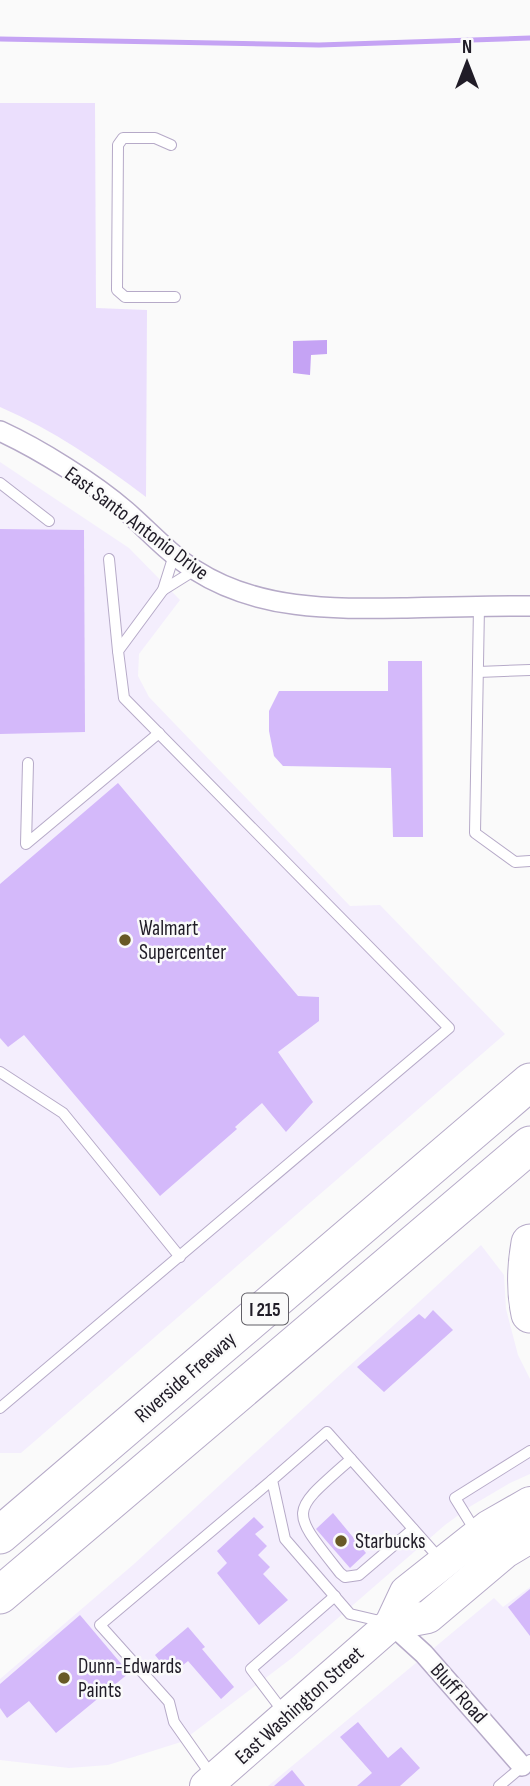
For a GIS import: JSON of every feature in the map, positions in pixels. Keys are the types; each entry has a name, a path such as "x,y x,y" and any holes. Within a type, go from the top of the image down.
{"highway":[{"name":"Riverside Freeway","path":"0,1535 530,1082"},
{"name":"I 215","path":"0,1595 530,1145"},
{"path":"530,1243 527,1301 530,1314"}],"main road":[{"name":"East Washington Street","path":"391,1624 428,1617 487,1548 488,1527 530,1503"},
{"name":"East Washington Street","path":"211,1783 391,1624 406,1592 443,1563 530,1537"}],"street":[{"name":"East Santo Antonio Drive","path":"0,431 72,473 124,509 174,555 231,590 281,603 336,609 530,606"},
{"name":"Bluff Road","path":"391,1624 424,1654 526,1763"}],"lane":[{"path":"171,145 155,138 123,138 118,145 117,290 125,297 175,297"},
{"path":"0,483 49,521"},
{"path":"118,651 163,590 174,555"},
{"path":"0,1408 449,1028 124,698 109,559"},
{"path":"163,590 195,570"},
{"path":"479,607 475,834 515,862 530,861"},
{"path":"478,672 530,670"},
{"path":"28,763 26,844 159,733"},
{"path":"0,1072 63,1113 180,1257"},
{"path":"211,1783 174,1722 169,1702 100,1625 327,1432 443,1563"},
{"path":"487,1548 455,1498 530,1451"},
{"path":"351,1459 314,1490 302,1507 302,1522 306,1530 340,1573 345,1577 359,1575 413,1529"},
{"path":"272,1480 285,1539 350,1614 391,1624"},
{"path":"286,1714 251,1669 335,1596"},
{"path":"499,1786 526,1763"}],"shaded area":[{"path":"0,103 95,103 96,308 147,310 146,497 76,448 0,407"},
{"path":"327,340 327,354 311,355 310,375 293,373 293,341"},
{"path":"0,462 129,548 180,600 139,654 138,676 149,697 350,906 380,905 505,1034 21,1453 0,1453"},
{"path":"481,1245 504,1275 506,1309 518,1355 530,1379 530,1474 471,1506 445,1525 292,1658 181,1742 108,1765 69,1768 0,1760 0,1679 134,1564"},
{"path":"530,1587 530,1786 268,1786 494,1598 503,1607"}],"building":[{"path":"0,529 84,530 85,732 0,734"},
{"path":"388,661 422,661 423,837 393,837 391,768 283,766 274,756 269,731 269,711 279,691 388,691"},
{"name":"Walmart Supercenter","path":"118,783 298,996 319,997 319,1021 278,1052 313,1102 286,1132 262,1103 235,1127 237,1129 160,1196 24,1035 8,1047 0,1038 0,884"},
{"path":"433,1310 453,1330 384,1392 357,1367 419,1314 425,1319"},
{"name":"Starbucks","path":"333,1513 366,1553 350,1568 316,1529"},
{"path":"254,1517 264,1527 255,1534 267,1546 258,1555 270,1567 263,1574 288,1600 259,1625 217,1573 227,1563 217,1551"},
{"path":"530,1589 530,1636 508,1607"},
{"name":"Dunn-Edwards Paints","path":"80,1615 129,1673 56,1733 29,1701 7,1718 0,1708 0,1684"},
{"path":"188,1627 205,1647 202,1649 234,1687 221,1699 188,1661 171,1675 155,1655"},
{"path":"358,1722 388,1758 401,1747 420,1768 400,1786 357,1786 372,1773 340,1737"},
{"path":"292,1770 305,1786 274,1786"}],"waterway":[{"path":"0,39 319,45 530,38"}],"place":[{"name":"Walmart Supercenter","path":"125,940"},
{"name":"Starbucks","path":"341,1541"},
{"name":"Dunn-Edwards Paints","path":"64,1678"}]}
